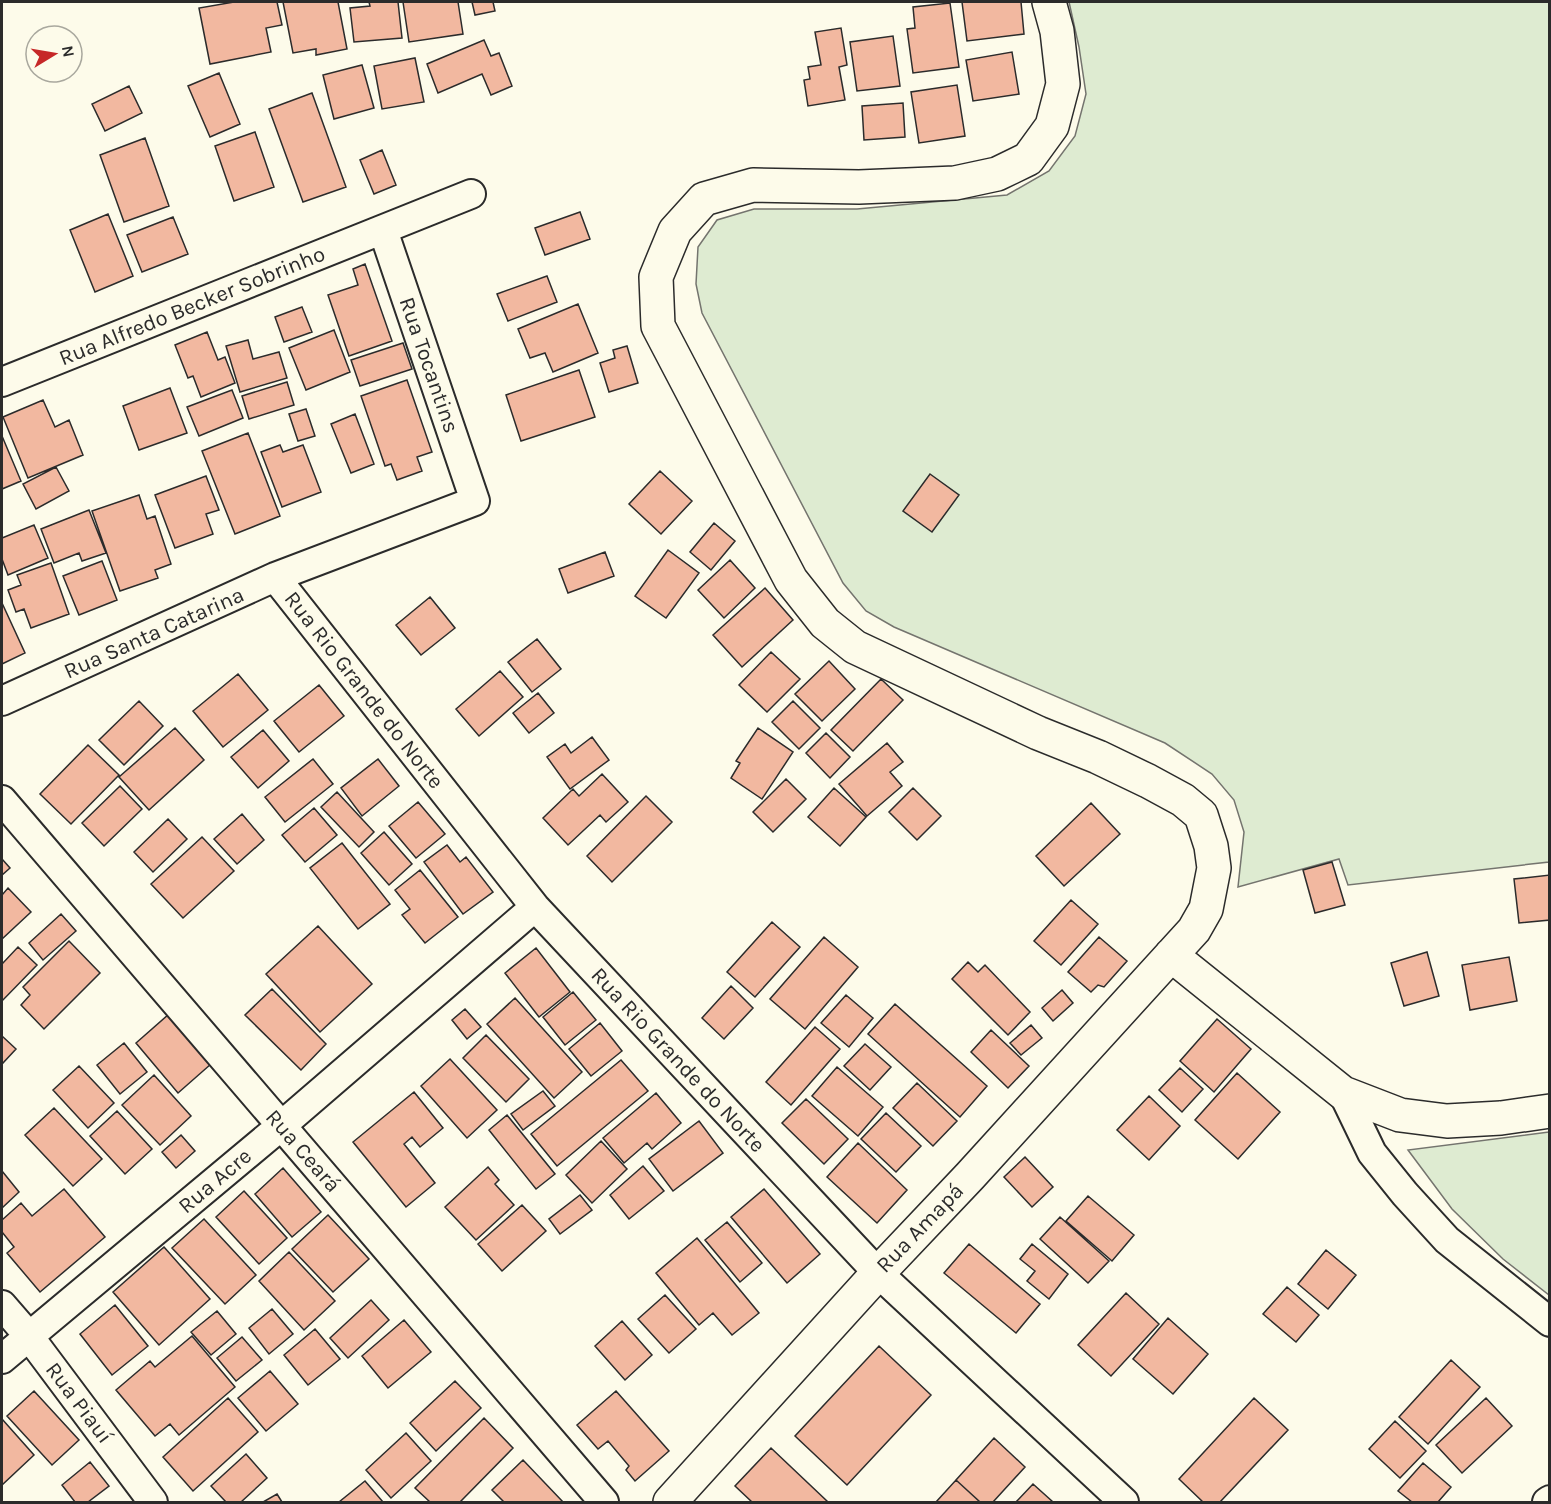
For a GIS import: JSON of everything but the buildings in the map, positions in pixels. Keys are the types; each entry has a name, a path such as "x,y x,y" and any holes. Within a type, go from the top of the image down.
{"street":[{"name":"Rua Amapá","path":"670,1503 1201,920 1213,880 1213,857 1206,826 1201,815 1183,800 1098,757 1028,728 855,647 825,623 791,580 658,326 656,277 675,231 704,199 753,185 859,187 945,183 998,174 1028,159 1052,126 1062,84 1057,31 1049,2"},
{"name":"Rua Alfredo Becker Sobrinho","path":"2,382 471,194"},
{"name":"Rua Tocantins","path":"382,230 475,501"},
{"name":"Rua Santa Catarina","path":"2,701 275,578 475,501"},
{"name":"Rua Rio Grande do Norte","path":"275,578 535,907 878,1273 1124,1503"},
{"name":"Rua Ceará","path":"2,800 604,1503"},
{"name":"Rua Acre","path":"2,1359 281,1126 535,907"},
{"path":"1170,955 1343,1093 1400,1115 1447,1121 1501,1118 1550,1111"},
{"path":"1343,1093 1372,1154 1440,1233 1550,1322"},
{"name":"Rua Piauí","path":"2,1305 28,1335 153,1503"}],"green space":[{"path":"1069,2 1549,2 1549,862 1348,885 1339,859 1238,887 1244,832 1234,800 1212,774 1165,743 894,627 866,611 843,583 702,313 696,284 698,247 717,220 754,209 857,209 1007,195 1049,171 1075,136 1086,94"},
{"path":"1550,1132 1549,1295 1503,1259 1452,1209 1408,1150"}]}
